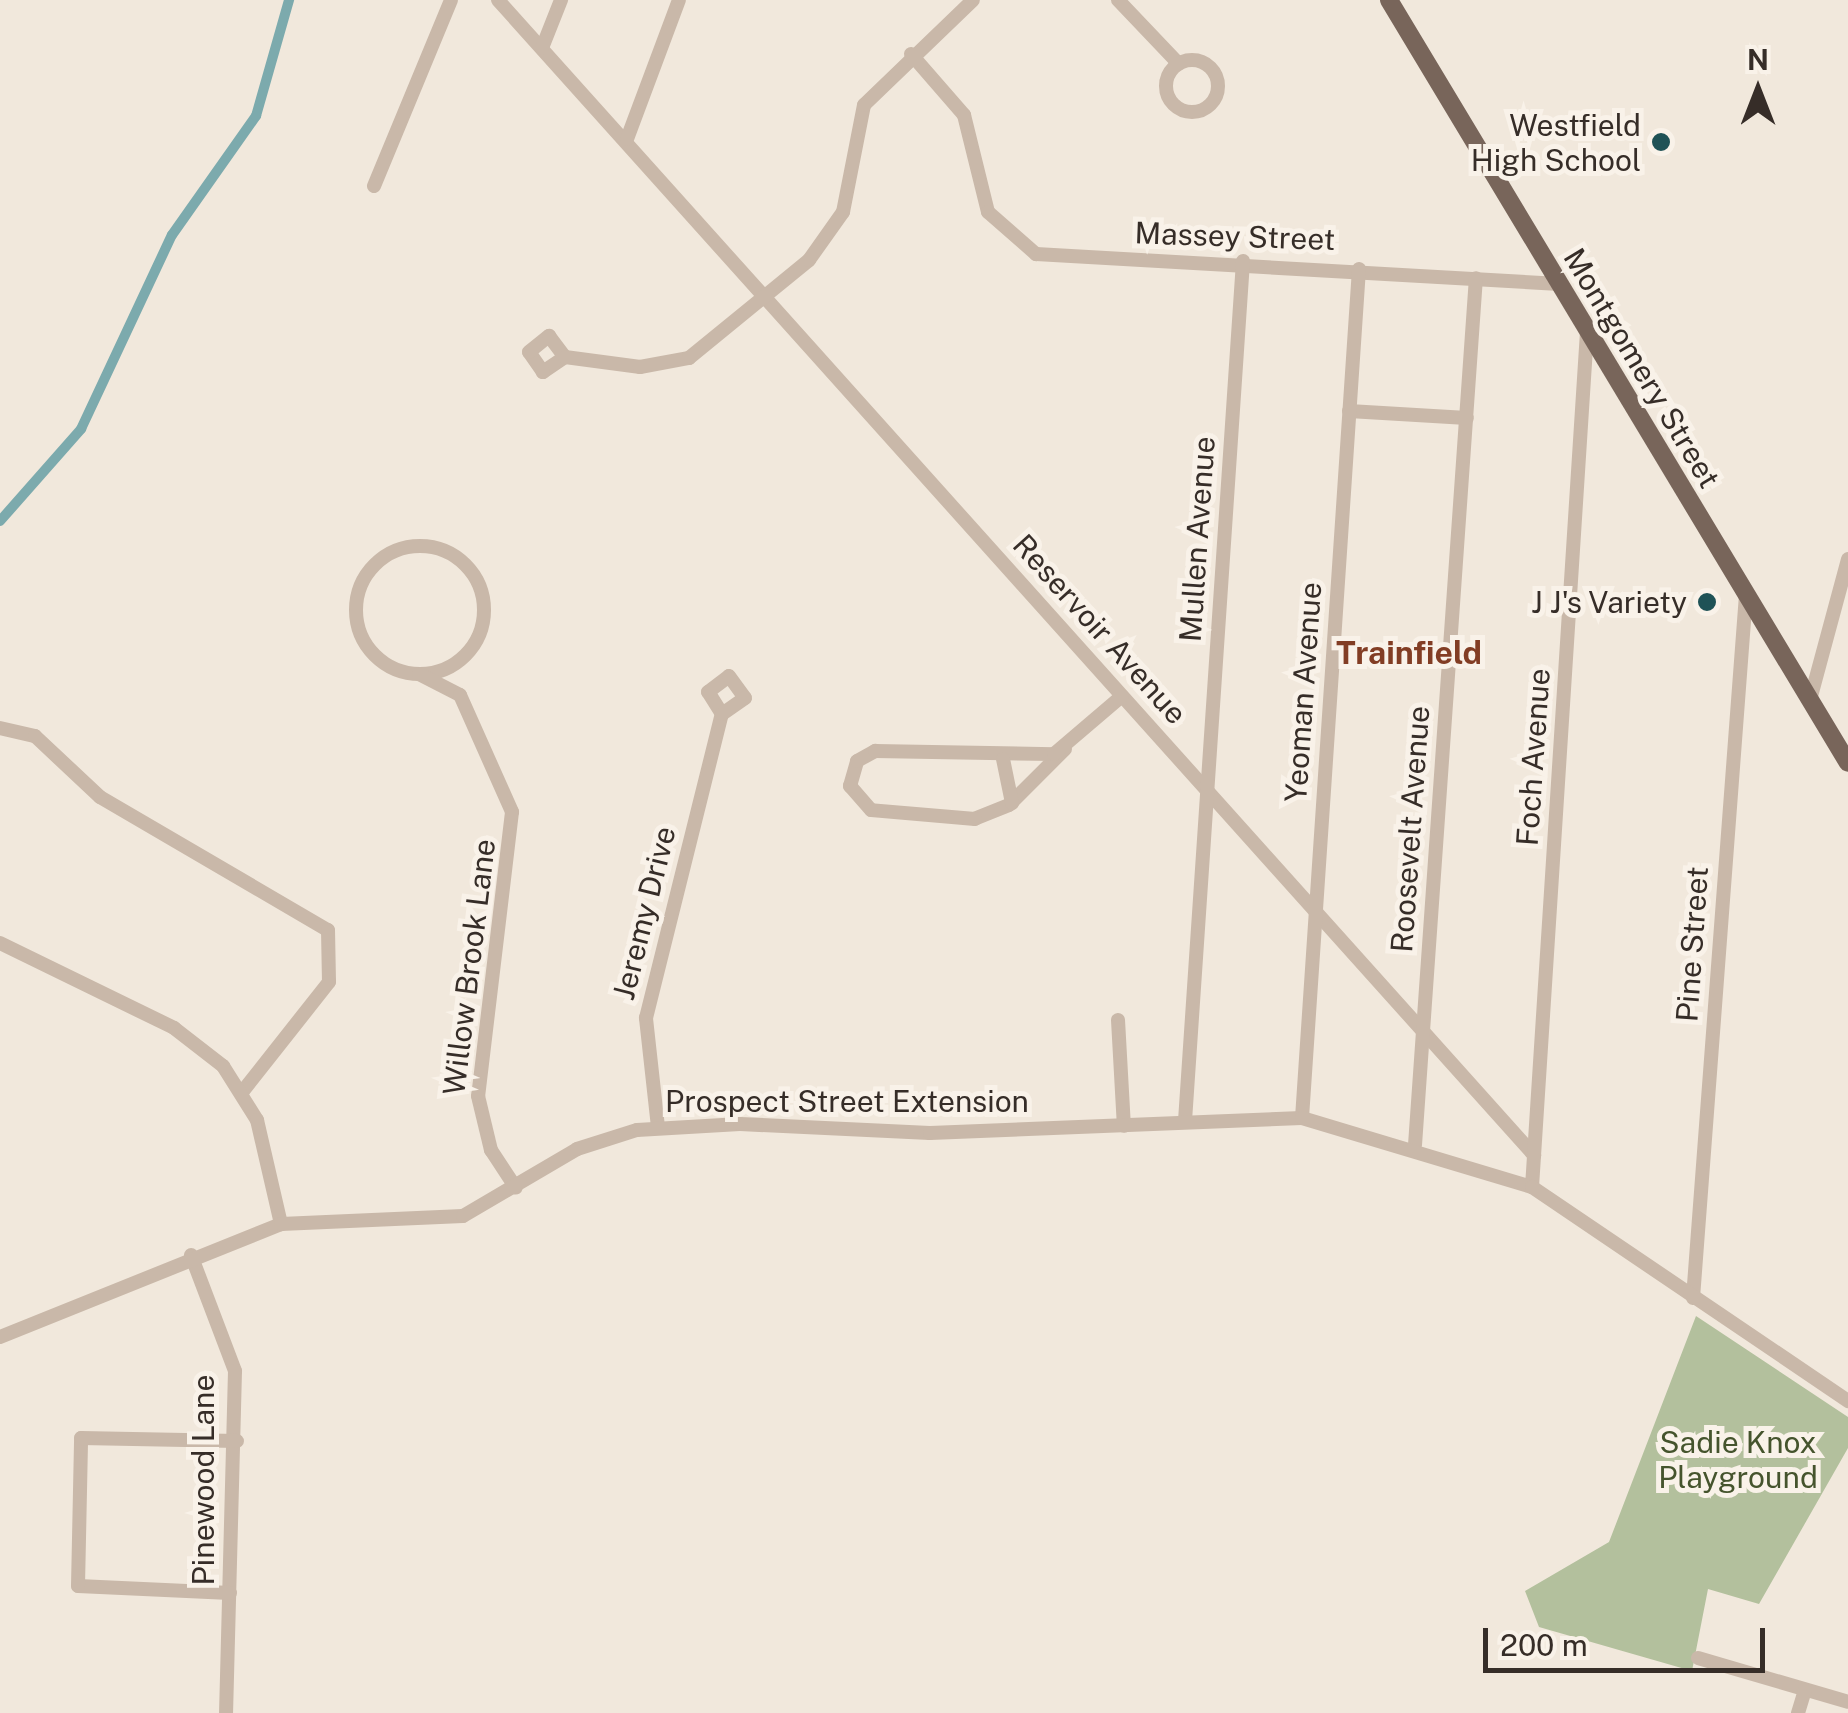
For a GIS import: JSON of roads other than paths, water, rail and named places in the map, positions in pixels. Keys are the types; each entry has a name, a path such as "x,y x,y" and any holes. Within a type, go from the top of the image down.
{"main road":[{"name":"Montgomery Street","path":"1389,0 1848,764"}],"street":[{"path":"374,186 452,0"},
{"name":"Reservoir Avenue","path":"498,0 767,294 1534,1155"},
{"path":"542,48 561,0"},
{"path":"626,138 679,0"},
{"path":"565,357 677,363 767,294 839,222 854,124 912,54 974,0"},
{"path":"1118,0 1180,64"},
{"name":"Massey Street","path":"912,54 958,104 983,201 1023,247 1080,264 1160,255 1559,284"},
{"name":"Mullen Avenue","path":"1185,1120 1243,261"},
{"name":"Yeoman Avenue","path":"1302,1118 1359,269"},
{"name":"Roosevelt Avenue","path":"1415,1145 1476,278"},
{"name":"Foch Avenue","path":"1532,1186 1588,331"},
{"path":"1350,411 1466,418"},
{"path":"434,547 470,568 484,618 466,655 460,695 419,674 380,661 358,627 364,578 394,551 434,547"},
{"path":"1810,700 1848,559"},
{"name":"Pine Street","path":"1694,1298 1746,594"},
{"path":"419,674 466,655"},
{"name":"Willow Brook Lane","path":"460,695 513,822 478,1096 491,1150 516,1188"},
{"path":"1064,749 1003,759 875,752 857,761 850,786 878,811 975,819 1012,803 1122,696"},
{"name":"Jeremy Drive","path":"658,1127 646,1018 722,714"},
{"path":"0,728 36,736 100,797 328,930 329,982 243,1091"},
{"path":"1003,759 1012,803"},
{"path":"0,943 188,1037 243,1091 281,1224"},
{"path":"1118,1020 1124,1126"},
{"name":"Prospect Street Extension","path":"0,1337 191,1255 281,1224 450,1220 516,1188 577,1149 658,1127 1124,1126 1185,1120 1302,1118 1415,1145 1532,1186 1848,1401"},
{"name":"Pinewood Lane","path":"191,1255 236,1371 226,1713"},
{"path":"230,1593 78,1586 81,1438 236,1441"},
{"path":"1698,1658 1848,1702"},
{"path":"1798,1713 1805,1690"}],"waterway":[{"path":"0,521 81,429 172,235 256,116 289,0"}],"place":[{"name":"Westfield High School","path":"1661,142"},
{"name":"J J's Variety","path":"1707,602"}],"district":[{"name":"Trainfield","path":"1409,653"}],"park label":[{"name":"Sadie Knox Playground","path":"1738,1459"}]}
